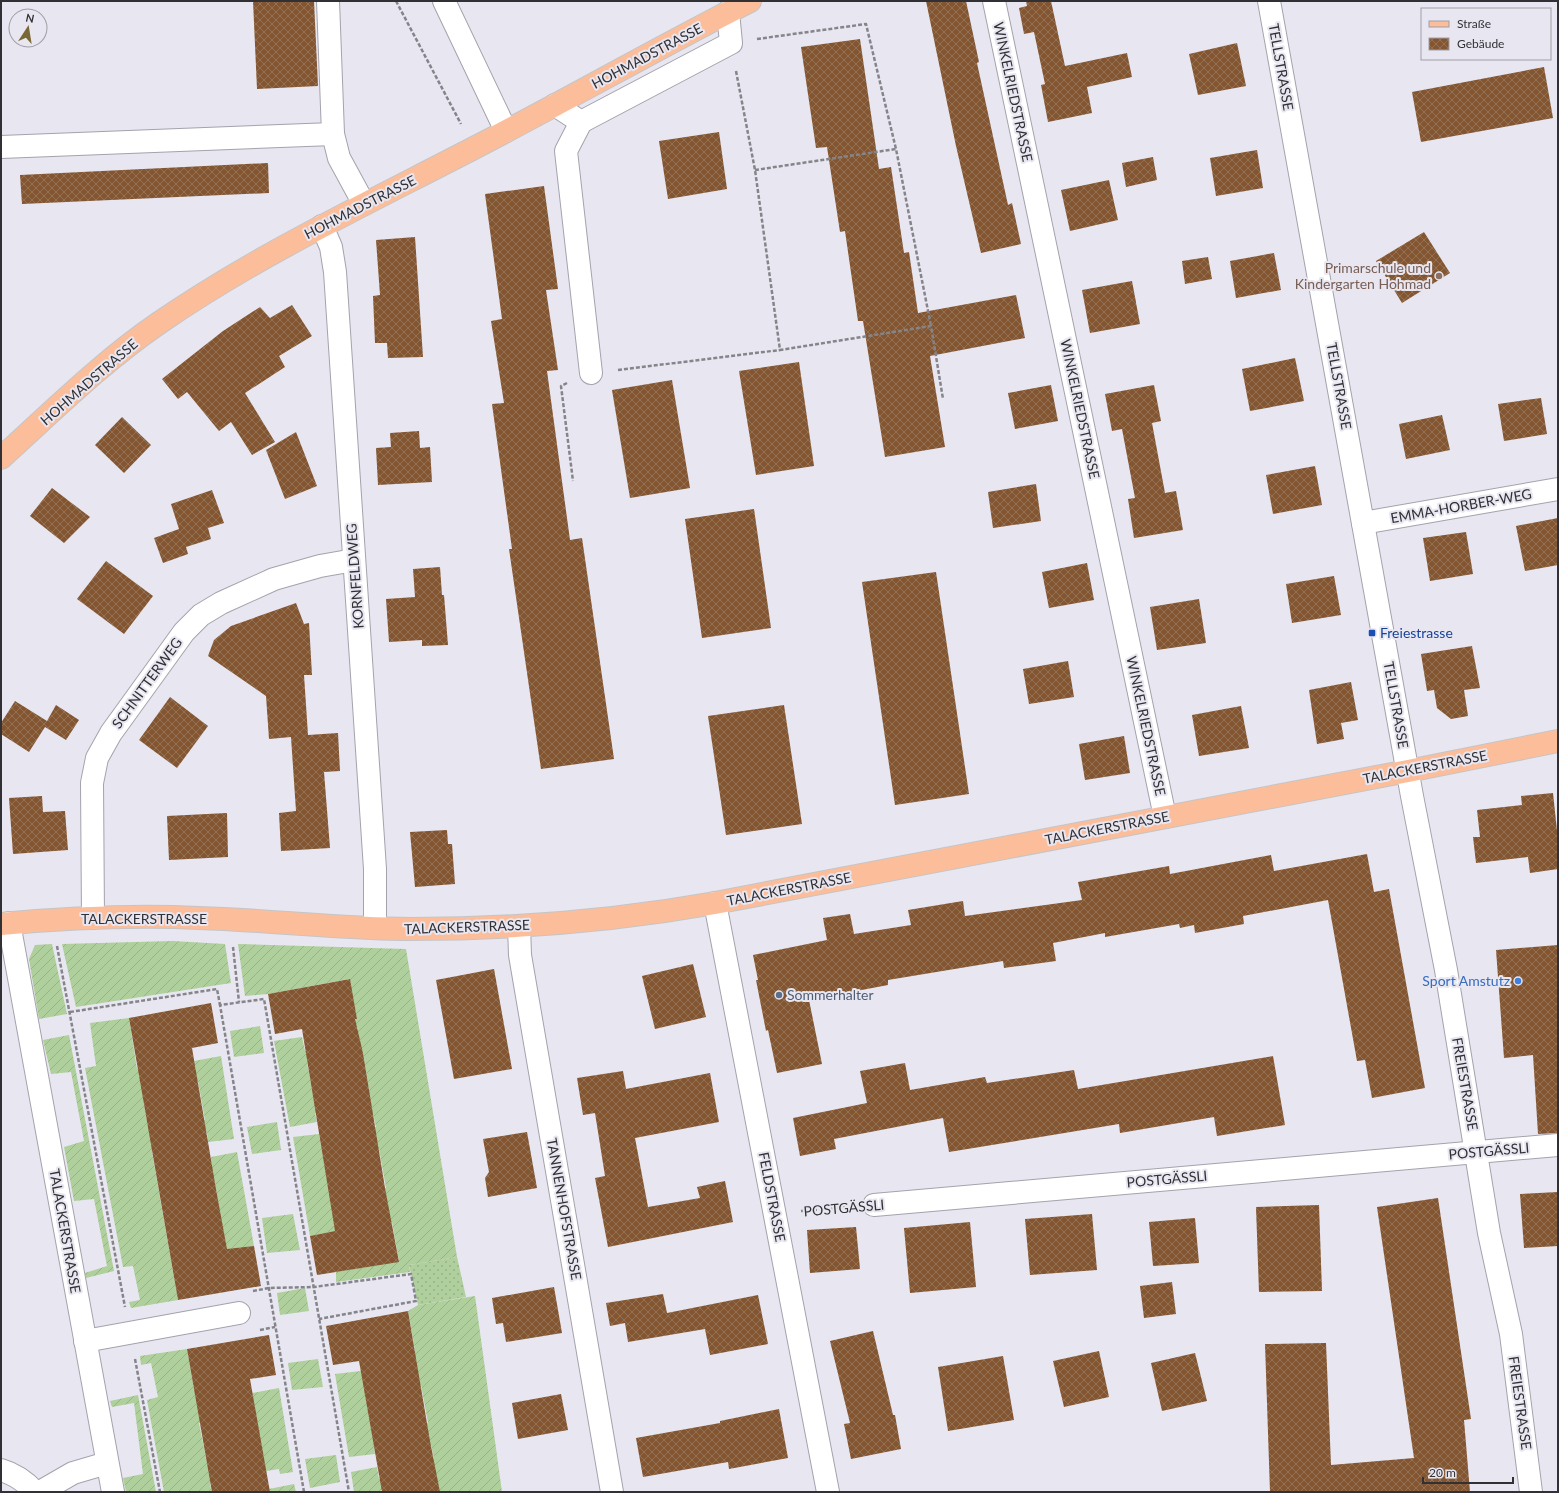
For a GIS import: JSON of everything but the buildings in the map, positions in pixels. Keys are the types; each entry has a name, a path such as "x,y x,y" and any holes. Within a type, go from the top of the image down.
{"main road":[{"name":"HOHMADSTRASSE","path":"1,458 114,358 157,324 262,258 474,148 750,1"},
{"name":"TALACKERSTRASSE","path":"5,924 93,918 158,917 229,919 376,928 434,929 519,926 622,917 715,903 1558,741"}],"street":[{"path":"328,1 334,134 339,158 364,204"},
{"path":"444,1 506,131"},
{"name":"WINKELRIEDSTRASSE","path":"994,1 1165,817"},
{"name":"TELLSTRASSE","path":"1269,1 1408,771"},
{"path":"591,373 566,151 581,122 731,42 728,12"},
{"path":"555,105 581,122"},
{"path":"1,147 334,134"},
{"name":"KORNFELDWEG","path":"322,226 331,247 334,272 375,869 376,928"},
{"name":"EMMA-HORBER-WEG","path":"1363,523 1558,489"},
{"name":"SCHNITTERWEG","path":"93,918 92,783 97,758 111,733 184,632 201,615 221,603 274,579 320,566 354,560"},
{"name":"FREIESTRASSE","path":"1408,771 1446,970 1489,1233 1511,1334 1531,1492"},
{"name":"FELDSTRASSE","path":"715,903 828,1492"},
{"name":"TALACKERSTRASSE","path":"5,924 113,1492"},
{"name":"TANNENHOFSTRASSE","path":"519,926 520,955 612,1492"},
{"name":"POSTGÄSSLI","path":"874,1205 1558,1145"},
{"path":"85,1341 239,1313"},
{"path":"40,1492 73,1473 107,1462"},
{"path":"1,1470 12,1473 28,1483 35,1492"}],"path":[{"path":"396,1 474,148"},
{"path":"780,350 755,170 731,42 866,24 896,150 931,326 943,399"},
{"path":"755,170 896,150"},
{"path":"573,481 561,386 591,373 780,350 931,326"},
{"path":"229,919 239,1002"},
{"path":"52,921 160,1492"},
{"path":"70,1012 217,989 304,1492"},
{"path":"220,1005 264,998 349,1492"},
{"name":"POSTGÄSSLI","path":"775,1213 874,1205"},
{"path":"269,1288 314,1286 411,1274 416,1301 319,1318"}],"green space":[{"path":"173,941 225,944 231,983 76,1007 62,944"},
{"path":"52,944 67,1014 39,1019 29,959 35,945"},
{"path":"238,944 406,949 457,1257 409,1265 410,1272 336,1282 336,1272 399,1261 392,1222 379,1223 378,1213 390,1211 385,1210 382,1189 386,1188 379,1149 375,1149 371,1128 376,1127 373,1114 369,1113 365,1092 369,1092 369,1090 363,1052 354,1031 359,1028 346,1031 344,1021 357,1019 349,979 268,994 245,996"},
{"path":"129,1018 137,1069 142,1068 142,1089 145,1110 149,1131 156,1151 152,1152 178,1300 131,1308 129,1302 140,1300 133,1266 123,1267 85,1068 96,1066 90,1023"},
{"path":"260,1026 264,1053 234,1057 230,1031"},
{"path":"69,1035 114,1271 86,1278 85,1273 107,1266 94,1199 74,1201 64,1147 84,1141 71,1072 51,1074 43,1040"},
{"path":"302,1037 305,1051 315,1049 317,1060 307,1062 314,1101 323,1100 326,1111 315,1113 317,1122 290,1127 274,1041"},
{"path":"221,1056 234,1139 208,1142 207,1132 197,1134 195,1122 205,1120 198,1081 186,1072 196,1070 194,1061"},
{"path":"277,1122 281,1150 252,1154 247,1127"},
{"path":"319,1134 336,1231 310,1236 293,1137"},
{"path":"237,1152 254,1246 227,1251 223,1228 213,1230 212,1219 221,1217 214,1178 205,1179 203,1168 212,1166 211,1157"},
{"path":"293,1214 300,1250 267,1253 262,1218"},
{"path":"457,1257 466,1297 418,1305 409,1265"},
{"path":"305,1288 309,1311 280,1315 277,1293"},
{"path":"475,1296 502,1492 440,1492 429,1460 434,1459 431,1445 427,1445 423,1424 428,1423 421,1385 416,1384 412,1363 417,1361 404,1363 415,1350 408,1311 418,1305"},
{"path":"187,1349 194,1389 200,1388 196,1400 200,1400 204,1421 199,1423 207,1463 211,1463 215,1482 210,1484 212,1492 164,1492 147,1400 158,1397 151,1363 141,1365 140,1356"},
{"path":"318,1359 323,1387 292,1390 288,1363"},
{"path":"361,1371 373,1392 365,1394 372,1433 381,1443 374,1445 375,1454 349,1457 335,1374"},
{"path":"279,1388 293,1472 280,1474 279,1469 266,1471 252,1393"},
{"path":"138,1395 156,1492 126,1492 123,1478 143,1474 134,1403 112,1407 110,1401"},
{"path":"336,1455 340,1482 310,1488 305,1459"},
{"path":"377,1467 379,1479 387,1477 389,1489 381,1490 381,1492 354,1492 351,1472"},
{"path":"294,1484 296,1492 270,1492 269,1489"}],"place":[{"name":"Primarschule und Kindergarten Hohmad","path":"1439,276"},
{"name":"Freiestrasse","path":"1372,633"},
{"name":"Sport Amstutz","path":"1518,981"},
{"name":"Sommerhalter","path":"779,995"}]}
